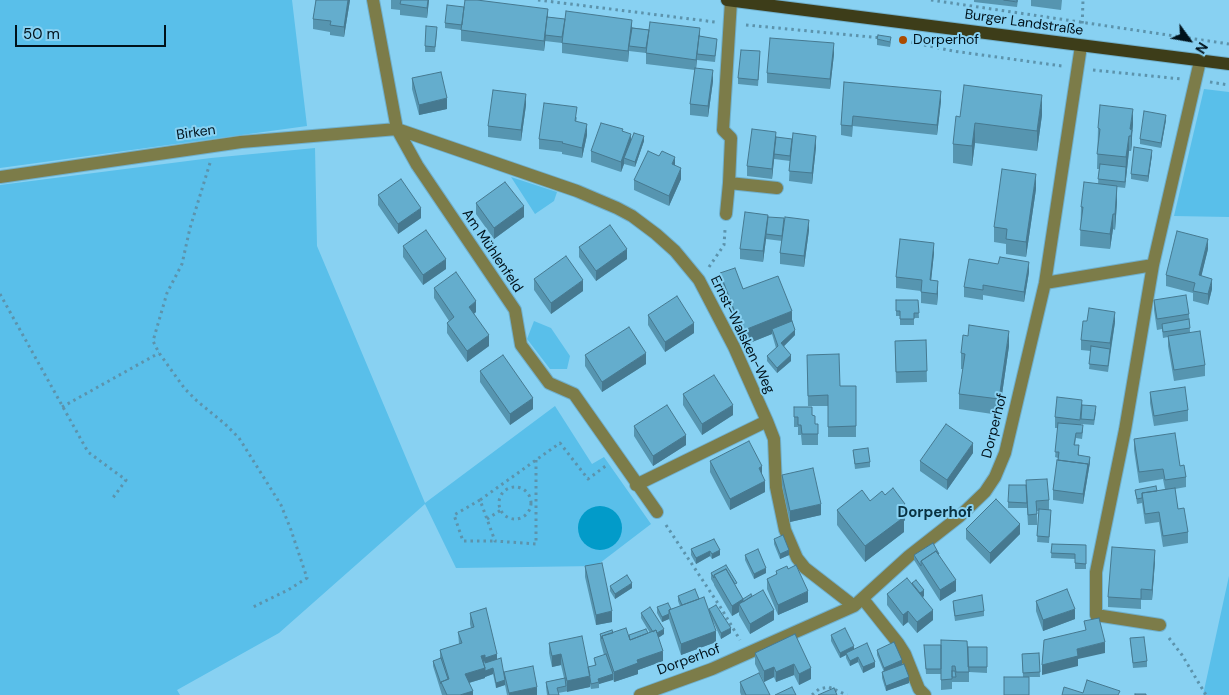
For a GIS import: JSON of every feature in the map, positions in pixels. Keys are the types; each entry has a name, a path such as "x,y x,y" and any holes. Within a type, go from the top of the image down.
{"main road":[{"name":"Burger Landstraße","path":"729,0 1229,64"}],"street":[{"name":"Am Mühlenfeld","path":"373,0 397,130 417,165 515,310 521,345 548,383 574,394 636,485 657,512"},
{"path":"726,214 731,138 723,130 729,0"},
{"name":"Dorperhof","path":"640,695 748,654 858,603 909,556 960,516 985,492 995,477 1005,453 1045,283 1081,46"},
{"path":"1160,625 1096,616 1096,572 1125,430 1153,265 1200,61"},
{"name":"Birken","path":"0,177 215,146 397,130"},
{"name":"Ernst-Walsken-Weg","path":"397,130 576,191 632,216 656,234 675,251 699,280 734,347 767,421"},
{"path":"729,183 777,188"},
{"path":"1045,283 1153,265"},
{"path":"636,485 767,421 774,440 776,487 785,530 797,558 805,568 858,603 898,643 907,659 919,689 926,695"}],"path":[{"path":"538,0 728,24 885,38"},
{"path":"931,0 1229,44"},
{"path":"1081,46 1083,0"},
{"path":"903,40 953,51 1078,68 1229,85"},
{"path":"215,146 190,228 182,264 167,293 153,341 159,354 173,374 197,401 239,438 281,505 291,530 307,578 288,590 253,607"},
{"path":"699,280 724,245 726,214"},
{"path":"0,294 88,452 126,480 112,499"},
{"path":"62,407 159,354"},
{"path":"536,460 536,544 463,541 454,515 480,500 536,460 560,443 588,480 618,458"},
{"path":"504,483 507,490"},
{"path":"512,488 522,489 529,496 531,503 526,515 516,519 506,516 501,510 500,498 507,490 512,488"},
{"path":"480,500 495,541"},
{"path":"531,503 536,503"},
{"path":"486,518 501,510"},
{"name":"Dorperhof","path":"657,512 721,608 748,654"},
{"path":"1160,625 1182,655 1206,695"},
{"path":"812,695 819,689 829,687 847,695"}],"shaded area":[{"path":"0,0 292,0 307,126 0,168"},
{"path":"1204,89 1229,92 1229,217 1174,216"},
{"path":"315,148 317,246 425,503 555,406 592,464 604,457 651,524 596,566 456,568 425,504 279,633 177,690 180,695 0,695 0,185 211,158"},
{"path":"511,177 557,192 554,201 535,214"},
{"path":"534,321 551,328 570,356 567,369 550,369 527,339"},
{"path":"600,506 612,510 618,516 622,528 618,540 612,546 600,550 588,546 582,540 578,528 582,516 588,510"},
{"path":"1229,576 1229,695 1203,695"}],"building":[{"path":"316,0 348,0 344,27 330,25 331,21 313,19"},
{"path":"401,0 428,0 427,8 400,4"},
{"path":"465,0 548,9 544,41 461,30"},
{"path":"447,5 464,7 462,25 445,23"},
{"path":"566,11 632,20 628,51 562,43"},
{"path":"547,17 565,19 562,37 545,35"},
{"path":"650,22 700,28 696,60 646,53"},
{"path":"426,26 437,27 435,47 425,46"},
{"path":"632,28 649,30 646,48 629,46"},
{"path":"878,35 891,37 890,42 877,39"},
{"path":"699,36 717,39 715,56 697,54"},
{"path":"770,38 834,43 830,79 767,73"},
{"path":"741,50 760,51 758,80 738,78"},
{"path":"695,68 713,70 708,106 690,104"},
{"path":"441,72 447,98 419,105 412,78"},
{"path":"844,82 941,91 937,125 853,116 852,126 841,125"},
{"path":"964,85 1042,95 1037,131 975,123 972,146 953,144 956,116 960,117"},
{"path":"493,90 526,94 521,130 488,126"},
{"path":"544,103 577,107 575,121 587,124 582,148 563,142 539,139"},
{"path":"1100,105 1133,109 1130,129 1132,130 1131,136 1129,136 1126,157 1097,154"},
{"path":"1144,111 1166,115 1161,143 1140,139"},
{"path":"601,123 623,129 622,131 631,134 621,162 591,151"},
{"path":"752,129 776,132 772,169 747,166"},
{"path":"634,133 644,136 635,162 624,158"},
{"path":"793,133 816,136 812,173 789,171"},
{"path":"776,137 792,139 790,156 774,154"},
{"path":"1134,147 1152,150 1148,176 1131,174"},
{"path":"648,151 659,156 662,151 675,157 672,164 681,168 669,196 634,180"},
{"path":"1100,164 1126,167 1125,182 1098,179"},
{"path":"1002,169 1036,174 1026,242 1006,239 1007,229 994,227"},
{"path":"401,179 421,208 398,224 378,195"},
{"path":"505,182 524,206 494,228 476,203"},
{"path":"1084,182 1117,186 1115,214 1113,214 1110,234 1080,230"},
{"path":"745,212 768,215 763,251 740,249"},
{"path":"768,217 784,218 782,236 766,234"},
{"path":"785,217 809,220 804,256 780,253"},
{"path":"610,225 627,249 596,271 579,247"},
{"path":"426,230 446,259 423,275 403,246"},
{"path":"1177,231 1208,239 1199,275 1212,279 1208,294 1193,291 1195,283 1166,275"},
{"path":"900,239 934,243 930,280 938,281 937,294 921,292 922,280 896,277"},
{"path":"566,256 583,280 551,303 534,279"},
{"path":"1000,257 1029,262 1024,292 983,285 983,290 964,287 969,259 998,264"},
{"path":"735,268 743,289 778,276 792,311 742,331 720,273"},
{"path":"456,272 476,301 469,307 489,335 467,351 447,323 454,317 434,288"},
{"path":"1186,295 1189,314 1157,319 1154,300"},
{"path":"677,296 694,323 665,342 648,315"},
{"path":"896,300 918,300 919,313 914,313 914,319 900,319 900,311 896,311"},
{"path":"1089,308 1115,312 1110,343 1081,340 1083,321 1087,321"},
{"path":"1189,319 1190,328 1163,332 1162,324"},
{"path":"792,321 795,330 781,343 791,355 777,368 767,356 778,346 772,329"},
{"path":"969,325 1009,331 999,399 959,394 965,354 961,353 963,335 968,336"},
{"path":"629,327 646,353 602,382 585,355"},
{"path":"1200,331 1205,365 1174,370 1168,336"},
{"path":"926,340 927,371 896,372 895,341"},
{"path":"1091,346 1110,349 1108,366 1089,364"},
{"path":"839,354 840,386 856,386 856,426 828,427 828,395 808,396 807,355"},
{"path":"503,355 533,398 510,414 480,371"},
{"path":"714,375 733,405 702,424 683,394"},
{"path":"1185,387 1188,410 1154,416 1150,392"},
{"path":"1057,397 1082,400 1080,420 1055,417"},
{"path":"667,405 686,435 653,456 634,426"},
{"path":"1082,405 1096,406 1094,420 1081,419"},
{"path":"794,407 812,407 815,424 818,424 818,434 802,434 801,425 798,425 798,417 794,417"},
{"path":"1058,423 1083,425 1082,433 1076,433 1074,445 1079,445 1078,455 1090,457 1088,469 1088,464 1058,460 1059,452 1055,452"},
{"path":"946,424 973,443 947,480 920,461"},
{"path":"1175,433 1180,466 1184,465 1186,477 1165,480 1163,469 1139,472 1134,439"},
{"path":"749,441 762,466 759,468 765,481 730,499 710,461"},
{"path":"868,448 870,462 855,464 853,450"},
{"path":"1057,460 1088,464 1083,494 1053,490"},
{"path":"813,468 821,504 790,511 782,475"},
{"path":"1047,479 1049,500 1036,501 1037,514 1028,515 1026,480"},
{"path":"1009,485 1026,485 1027,503 1008,502"},
{"path":"1156,486 1157,491 1142,493 1142,498 1137,499 1135,490"},
{"path":"893,488 905,504 898,510 904,517 865,546 837,510 862,490 870,501 882,491 885,495"},
{"path":"1175,488 1178,509 1184,508 1188,532 1163,536 1159,512 1145,514 1142,493"},
{"path":"996,499 1020,524 990,553 966,529"},
{"path":"1039,509 1051,510 1049,537 1037,536"},
{"path":"783,535 789,550 780,554 774,539"},
{"path":"714,539 720,550 712,554 710,551 696,558 691,549"},
{"path":"933,543 939,554 936,551 921,561 921,566 914,555"},
{"path":"1052,544 1086,545 1086,564 1075,563 1075,554 1051,553"},
{"path":"1112,547 1155,550 1152,590 1141,589 1141,599 1108,597"},
{"path":"758,549 766,568 754,574 745,555"},
{"path":"936,551 956,580 940,590 921,561"},
{"path":"602,563 612,611 596,615 585,566"},
{"path":"726,565 737,583 735,584 726,569 714,575 714,578 711,573"},
{"path":"796,565 808,591 778,605 767,579 777,574 776,571 787,566 788,569"},
{"path":"726,569 743,599 732,606 714,575"},
{"path":"627,575 632,583 615,594 610,586"},
{"path":"907,578 933,610 917,622 908,611 903,615 887,594"},
{"path":"916,580 924,590 920,593 912,583"},
{"path":"695,589 699,599 682,605 678,596"},
{"path":"1067,589 1075,609 1043,620 1036,601"},
{"path":"763,590 774,610 750,624 739,604"},
{"path":"751,594 752,596 743,602 743,599"},
{"path":"982,595 984,611 955,616 953,601"},
{"path":"704,597 716,631 681,644 669,610"},
{"path":"668,603 671,609 669,614 662,617 657,607"},
{"path":"716,605 731,628 721,633 709,609"},
{"path":"650,607 664,629 657,633 656,630 653,632 641,613"},
{"path":"486,608 497,654 485,658 485,655 481,656 485,668 465,674 473,691 460,695 447,695 441,682 449,679 440,650 462,643 458,632 474,627 470,613"},
{"path":"1099,618 1105,642 1077,649 1078,656 1042,665 1044,640 1086,630 1084,621"},
{"path":"626,628 630,640 656,630 663,651 637,660 638,663 614,672 602,636"},
{"path":"845,628 854,646 840,653 831,635"},
{"path":"646,629 648,633 630,640 629,635"},
{"path":"612,630 613,633 602,636 602,639 600,634"},
{"path":"795,634 811,668 799,674 794,664 776,672 774,667 764,671 755,653"},
{"path":"582,636 590,676 567,681 561,654 552,656 549,643"},
{"path":"1144,637 1147,661 1133,663 1130,638"},
{"path":"941,640 967,641 969,672 956,672 955,666 952,666 952,679 941,680"},
{"path":"894,642 902,660 884,668 877,650"},
{"path":"867,643 875,662 863,667 858,657 850,661 846,653"},
{"path":"924,645 941,645 941,669 926,669"},
{"path":"968,647 987,647 987,667 968,667"},
{"path":"1039,653 1040,672 1023,673 1022,654"},
{"path":"606,654 613,674 598,679 599,682 591,684 588,667 596,665 594,658"},
{"path":"441,658 448,679 441,682 441,684 433,661"},
{"path":"501,658 505,680 496,683 493,668 485,671 483,661 485,663"},
{"path":"904,664 909,677 886,686 882,672"},
{"path":"533,666 537,687 509,693 504,672"},
{"path":"952,671 955,671 956,677 952,677"},
{"path":"759,673 770,695 746,695 740,682"},
{"path":"1004,677 1029,677 1029,695 1004,695"},
{"path":"565,678 566,686 557,688 559,695 549,695 546,682"},
{"path":"1087,680 1120,691 1118,695 1062,695 1064,687 1083,693"},
{"path":"792,687 796,695 775,695"},
{"path":"834,688 837,695 818,695"}],"place":[{"name":"Dorperhof","path":"903,40"}],"district":[{"name":"Dorperhof","path":"935,513"}]}
